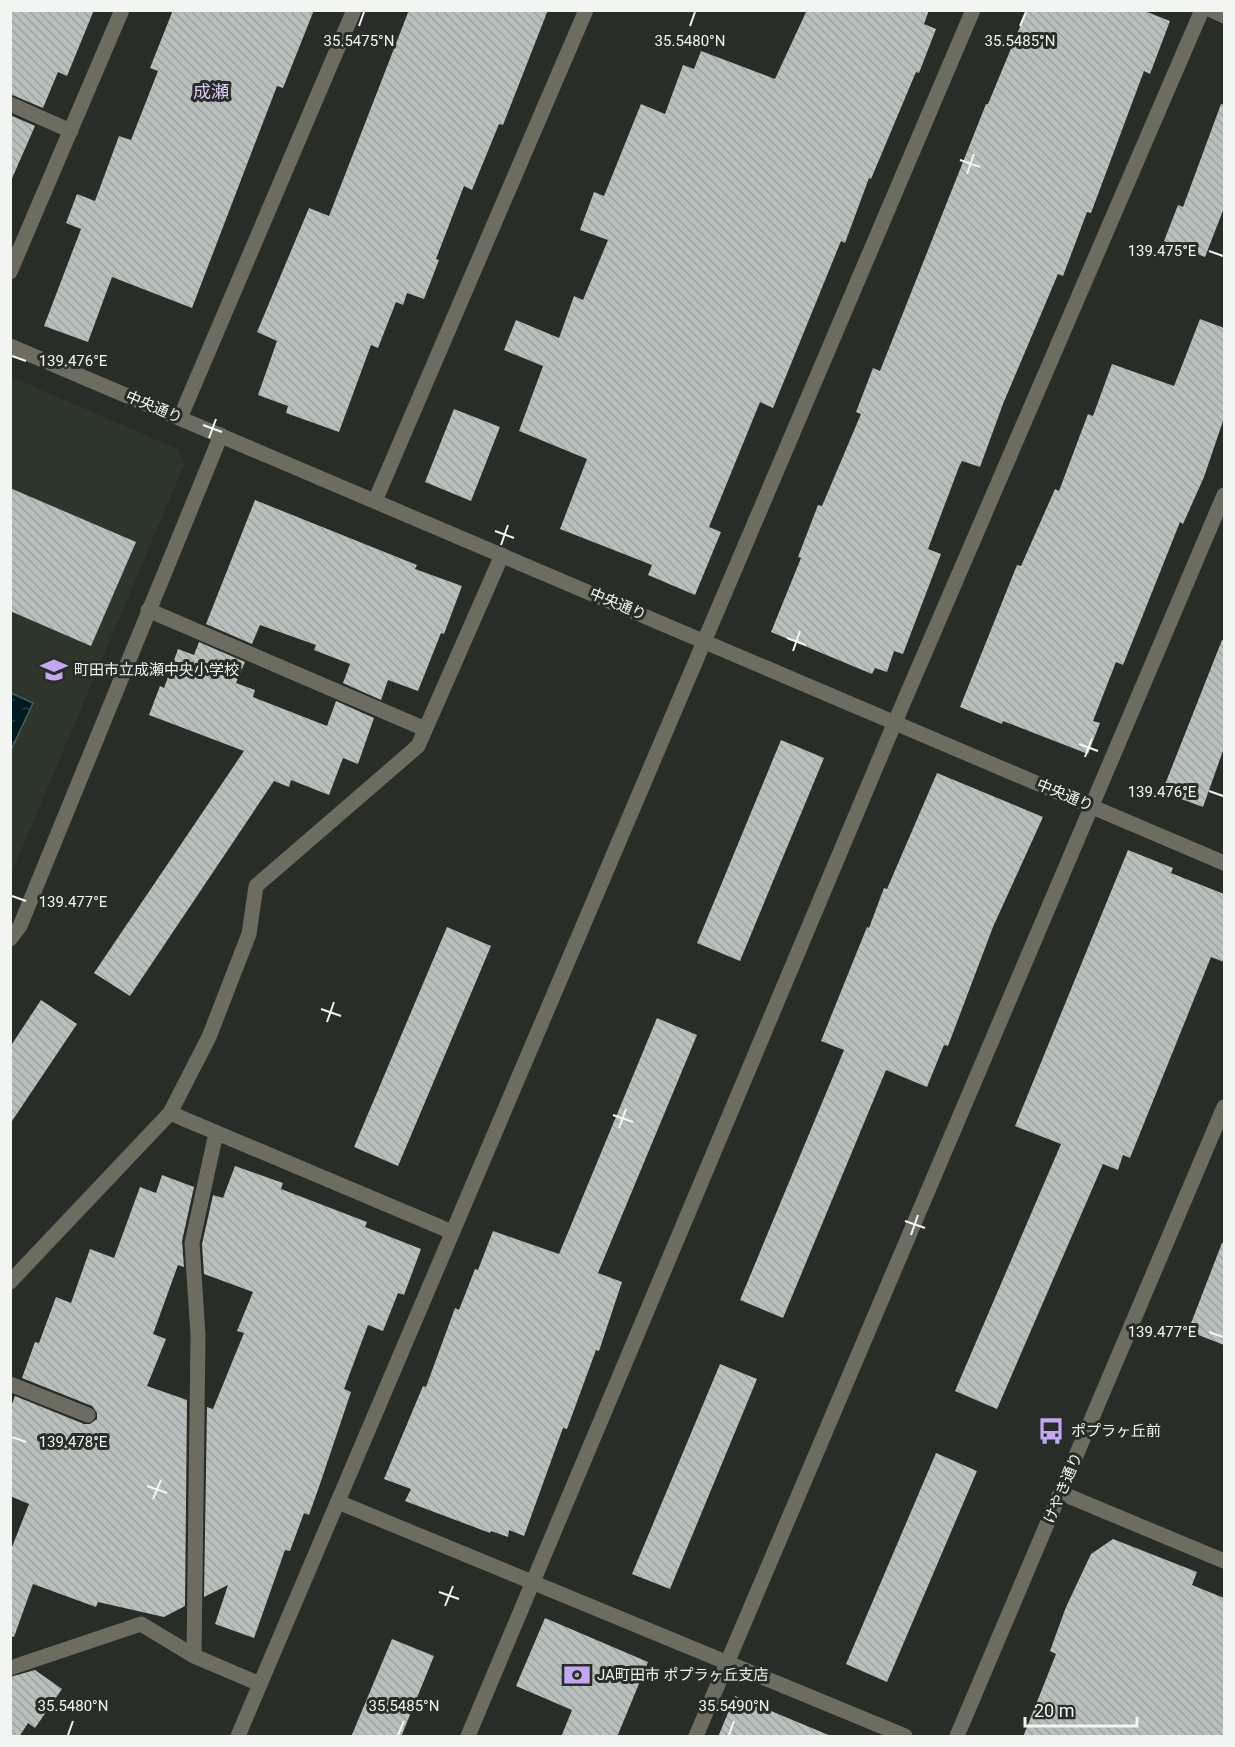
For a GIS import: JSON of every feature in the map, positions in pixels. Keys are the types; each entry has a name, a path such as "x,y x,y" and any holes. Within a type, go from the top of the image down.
{"street":[{"path":"10,272 122,10"},
{"path":"180,418 354,10"},
{"path":"375,501 586,10"},
{"path":"238,1737 973,10"},
{"path":"468,1737 895,722 1202,10"},
{"path":"1211,10 1224,16"},
{"path":"10,104 72,131"},
{"name":"中央通り","path":"10,346 1224,862"},
{"path":"10,939 20,926 221,435"},
{"path":"696,1737 1224,495"},
{"path":"10,1282 170,1113 209,1037 249,934 256,886 418,747 502,555"},
{"path":"148,610 425,729"},
{"name":"けやき通り","path":"957,1737 1224,1107"},
{"path":"170,1113 452,1232"},
{"path":"194,1656 198,1335 192,1244 216,1133"},
{"path":"10,1384 88,1415"},
{"path":"1061,1492 1224,1561"},
{"path":"338,1502 905,1737"},
{"path":"10,1668 141,1624 194,1656 260,1684"}],"shaded area":[{"name":"町田市立成瀬中央小学校","path":"11,377 178,449 184,465 11,874"}],"water":[{"path":"11,693 33,703 11,750"}],"building":[{"path":"10,10 94,10 67,76 58,72 43,108 10,94"},
{"path":"173,10 314,10 283,88 277,86 192,308 112,277 88,342 44,326 81,229 66,223 77,194 95,201 119,136 131,140 158,71 150,68"},
{"path":"409,10 548,10 503,125 499,124 472,190 464,186 436,259 439,260 424,299 407,293 403,305 396,302 378,348 371,345 339,432 286,413 288,406 258,395 277,341 257,332 309,208 329,216"},
{"path":"807,10 929,10 924,24 936,29 919,73 916,72 871,179 869,178 845,243 841,241 773,408 760,402 709,527 721,532 695,595 648,575 652,565 560,529 587,459 519,431 543,366 504,350 516,320 559,338 574,296 583,300 608,240 580,230 594,192 604,196 641,104 665,114 683,65 694,69 701,51 775,79"},
{"path":"1027,10 1142,10 1170,21 1150,74 1144,71 1091,213 1087,212 1063,276 1058,274 1003,404 980,467 962,461 959,467 928,549 941,554 903,654 894,651 887,672 875,668 872,674 771,632 801,558 798,557 818,505 822,506 861,414 856,412 873,368 880,371 986,104 988,104"},
{"path":"1221,104 1224,105 1224,208 1205,257 1164,241 1178,205 1183,207"},
{"path":"10,115 35,126 10,183"},
{"path":"1200,319 1224,328 1224,418 1204,477 1183,524 1180,522 1123,665 1116,662 1093,721 1100,723 1088,754 960,707 1017,565 1021,566 1055,489 1059,491 1088,414 1093,416 1112,364 1174,386"},
{"path":"454,409 500,427 471,501 425,482"},
{"path":"10,488 136,542 91,646 10,611"},
{"path":"255,500 417,565 415,569 462,586 444,634 441,633 418,691 388,680 381,700 343,683 350,664 314,650 316,645 260,625 252,644 206,624"},
{"path":"1222,640 1224,641 1224,748 1203,807 1162,792"},
{"path":"199,642 245,662 236,683 255,690 253,697 327,726 336,701 374,718 358,764 343,758 329,795 291,780 289,787 274,781 130,996 94,973 244,751 149,715 160,686 164,688 178,649 194,655"},
{"path":"781,740 824,758 740,961 697,943"},
{"path":"937,773 1043,817 993,927 948,1046 944,1045 927,1087 886,1070 783,1318 740,1300 844,1050 821,1041 867,927 869,928 884,888 887,889"},
{"path":"1128,850 1173,868 1171,873 1224,894 1224,962 1211,957 1130,1158 1123,1155 1118,1170 1103,1164 997,1409 955,1391 1061,1144 1015,1126"},
{"path":"447,927 491,946 398,1166 354,1147"},
{"path":"41,1000 77,1024 10,1124 10,1047"},
{"path":"657,1018 697,1035 598,1273 622,1282 599,1351 596,1350 567,1429 563,1428 524,1536 509,1530 508,1537 491,1531 490,1533 405,1501 411,1489 384,1479 423,1386 426,1387 455,1308 459,1310 493,1231 559,1254"},
{"path":"235,1166 283,1183 281,1189 367,1222 365,1227 421,1249 404,1295 398,1293 383,1331 368,1325 344,1389 351,1392 309,1515 304,1513 290,1551 285,1550 254,1638 215,1624 228,1585 204,1597 207,1407 213,1409 244,1333 237,1331 253,1292 204,1274 202,1244 213,1195 223,1198"},
{"path":"162,1175 194,1187 182,1241 184,1267 178,1265 153,1334 166,1339 147,1386 187,1400 185,1606 164,1617 98,1602 96,1607 33,1584 14,1637 10,1636 10,1552 29,1504 10,1496 10,1409 15,1396 84,1424 90,1424 97,1419 97,1413 92,1406 22,1378 35,1342 39,1343 56,1297 71,1303 90,1249 114,1258 140,1187 156,1193"},
{"path":"1222,1243 1224,1243 1224,1345 1188,1331"},
{"path":"720,1364 757,1379 670,1589 632,1574"},
{"path":"936,1453 977,1471 887,1682 846,1664"},
{"path":"1113,1539 1197,1572 1192,1585 1224,1598 1224,1737 1023,1737 1056,1654 1050,1651 1066,1607 1091,1554"},
{"path":"545,1618 648,1662 617,1737 561,1737 572,1710 516,1686"},
{"path":"392,1639 434,1656 401,1737 351,1737"},
{"path":"35,1670 62,1689 35,1728 28,1723 19,1737 10,1737 10,1677"},
{"path":"735,1696 831,1736 718,1737"}],"place":[{"name":"町田市立成瀬中央小学校","path":"54,670"},
{"name":"ポプラヶ丘前","path":"1051,1431"},
{"name":"JA町田市 ポプラヶ丘支店","path":"577,1675"}],"district":[{"name":"成瀬","path":"211,91"}]}
